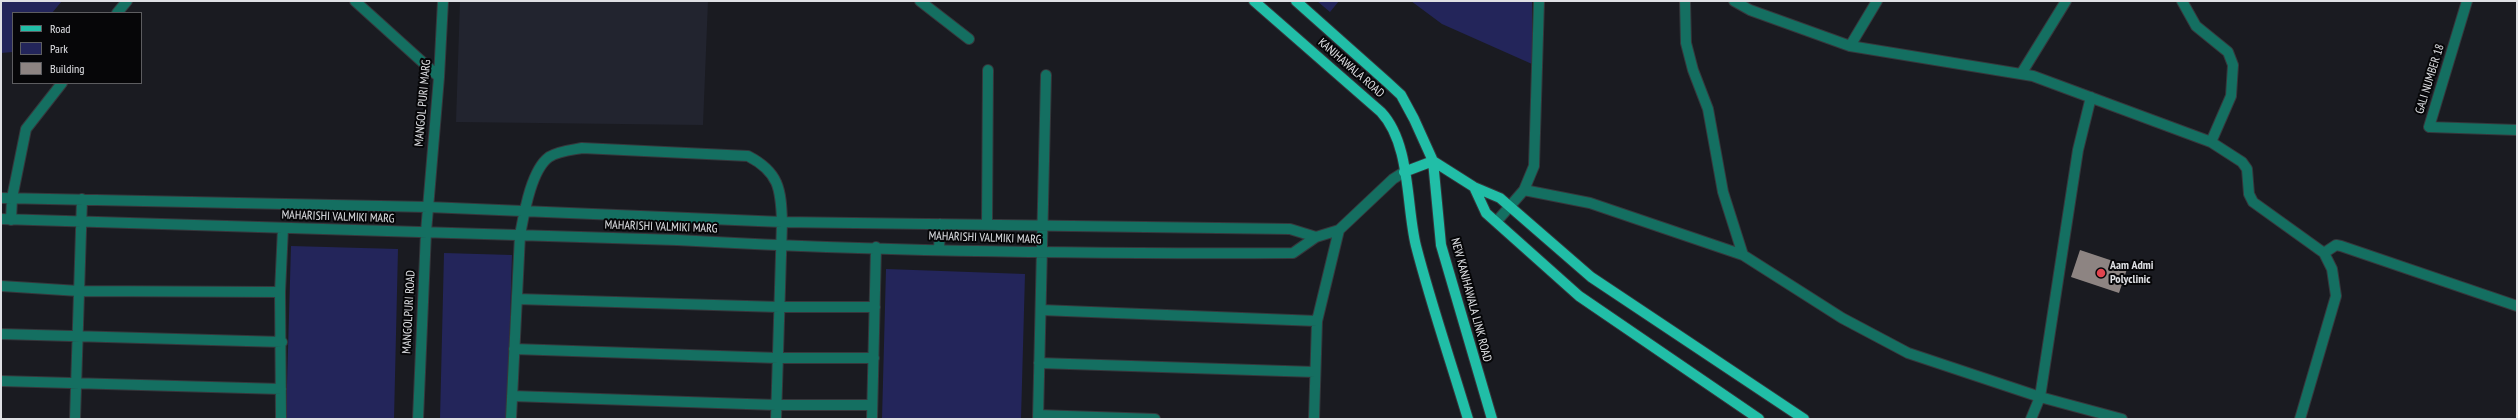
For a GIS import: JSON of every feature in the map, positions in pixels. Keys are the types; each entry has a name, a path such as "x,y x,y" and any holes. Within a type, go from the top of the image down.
{"main road":[{"name":"KANJHAWALA ROAD","path":"1254,1 1386,117 1394,130 1404,172"},
{"name":"KANJHAWALA ROAD","path":"1296,1 1401,95 1414,118 1433,161"},
{"path":"1468,419 1416,245 1404,172 1433,161 1474,187 1500,198 1591,277 1804,419"},
{"name":"NEW KANJHAWALA LINK ROAD","path":"1433,161 1441,245 1492,419"},
{"path":"1474,187 1486,213 1579,296 1759,419"}],"street":[{"path":"118,12 127,1"},
{"path":"355,1 439,77"},
{"name":"MANGOL PURI MARG","path":"428,207 439,77 443,1"},
{"path":"920,1 969,39"},
{"path":"1496,221 1510,208 1524,190 1534,166 1539,1"},
{"path":"1685,1 1686,44 1693,70 1713,127 1723,192 1743,255"},
{"path":"1734,1 1750,10 1850,46 2033,76 2211,142 2242,162 2247,169 2249,194 2253,202 2324,253 2332,269 2336,296 2300,419"},
{"path":"1850,46 1877,1"},
{"path":"2021,74 2066,1"},
{"path":"2182,1 2196,26 2228,52 2233,65 2231,96 2211,142"},
{"name":"GALI NUMBER 18","path":"2467,1 2428,127 2517,130"},
{"path":"987,225 988,70"},
{"path":"1046,75 1044,226 1038,417 1155,419"},
{"path":"6,220 26,129 61,84"},
{"path":"2031,419 2040,397 2078,150 2091,97"},
{"path":"511,419 520,235 524,211 534,181 549,158 560,152 582,148 748,156 763,163 774,176 780,191 782,222 776,419"},
{"name":"MAHARISHI VALMIKI MARG","path":"6,220 678,240 781,246 876,247 1042,254 1292,254 1316,237 1339,230 1393,179 1404,172"},
{"path":"1524,190 1590,203 1743,255 1842,318 1908,353 2040,397 2122,419"},
{"name":"MAHARISHI VALMIKI MARG","path":"1,198 428,207 782,222 1290,229 1316,237"},
{"path":"75,419 82,200"},
{"name":"MANGOLPURI ROAD","path":"418,419 428,207"},
{"path":"939,250 940,224"},
{"path":"281,419 282,342 280,292 283,228"},
{"path":"1314,419 1317,321 1339,230"},
{"path":"2324,253 2336,245 2341,246 2517,306"},
{"path":"872,419 876,247"},
{"path":"1,286 79,291 280,292"},
{"path":"517,299 779,307 875,307"},
{"path":"1041,310 1317,321"},
{"path":"1,334 282,342"},
{"path":"514,349 778,358 874,358"},
{"path":"1039,363 1315,372"},
{"path":"1,381 281,389"},
{"path":"512,396 776,405 872,405"}],"shaded area":[{"path":"460,1 708,1 703,125 456,122"}],"green space":[{"path":"1,1 62,1 53,12 12,12 12,52 1,53"},
{"path":"1317,1 1339,1 1330,12"},
{"path":"1411,1 1532,1 1532,64 1442,24"},
{"path":"291,246 398,249 394,419 286,419"},
{"path":"444,253 512,255 507,419 440,419"},
{"path":"886,269 1025,274 1021,419 882,419"}],"building":[{"path":"2080,250 2128,266 2119,293 2071,277"}],"place":[{"name":"Aam Admi Polyclinic","path":"2101,273"}]}
